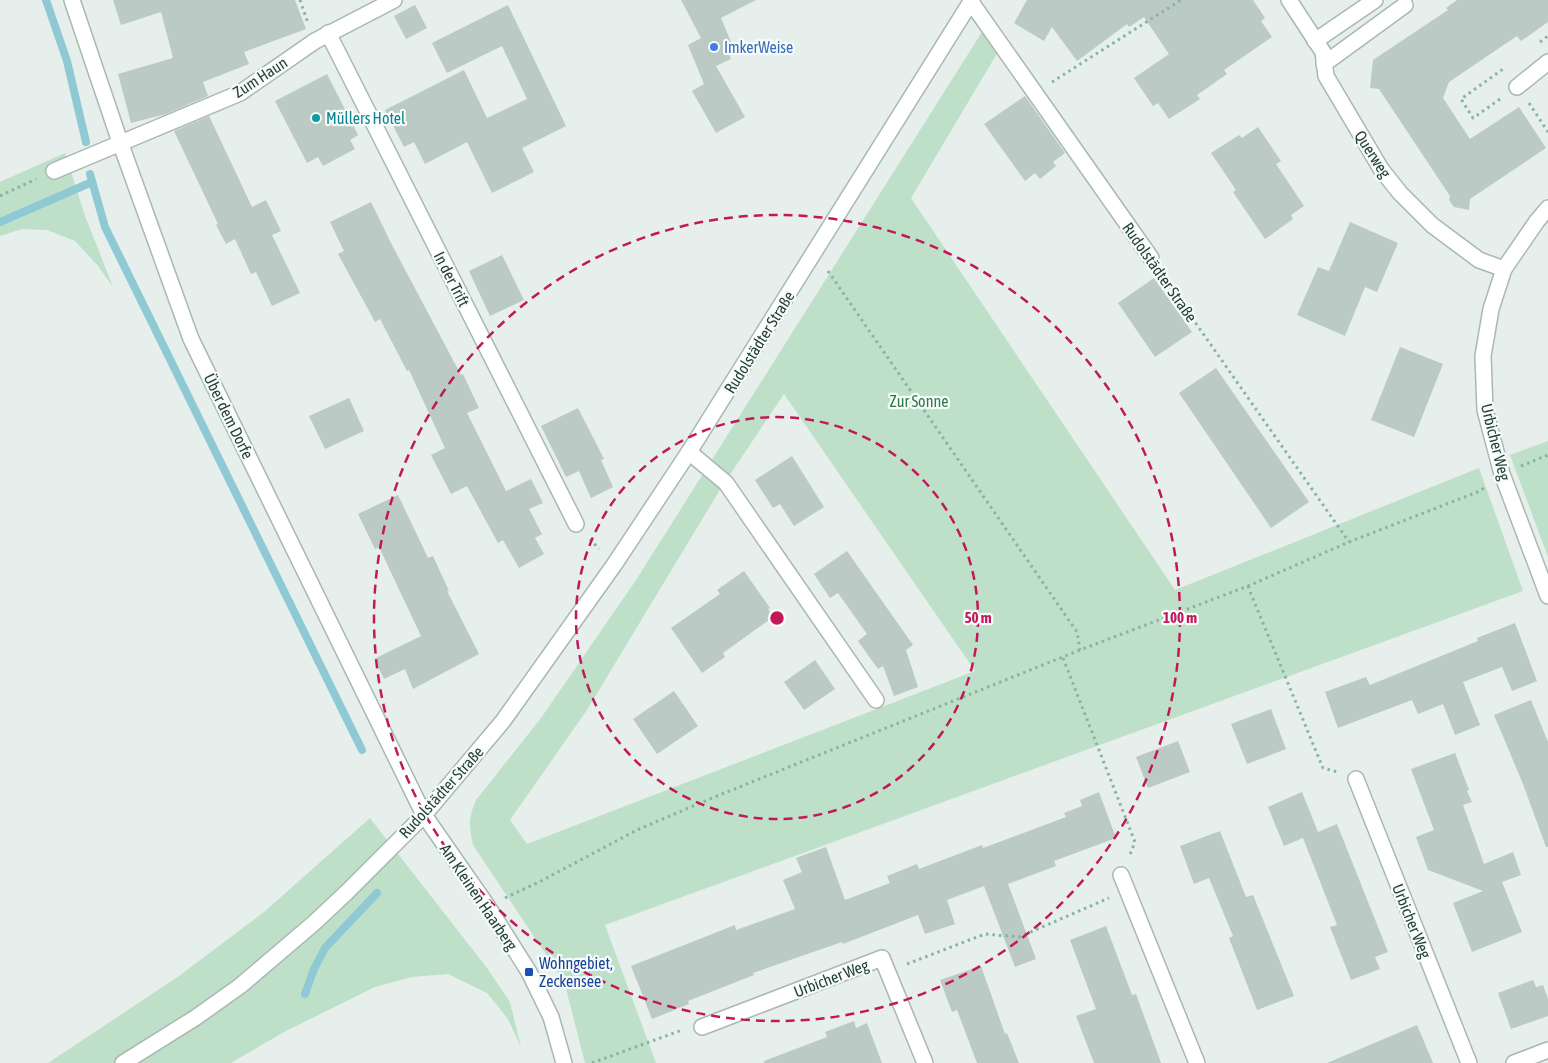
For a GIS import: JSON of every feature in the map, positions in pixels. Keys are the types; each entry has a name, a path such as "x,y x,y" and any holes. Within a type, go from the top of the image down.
{"street":[{"name":"Über dem Dorfe","path":"72,0 120,142 192,339 424,815"},
{"name":"Zum Haun","path":"54,170 240,93 328,33 394,0"},
{"name":"Querweg","path":"1289,0 1323,52 1326,76 1381,169 1400,193 1432,225 1479,260 1504,269"},
{"path":"1315,41 1375,0"},
{"name":"Rudolstädter Straße","path":"122,1063 194,1018 240,986 340,898 424,815 503,721 614,565 689,452 972,1 1150,258"},
{"path":"1324,64 1405,5"},
{"name":"In der Trift","path":"328,33 576,524"},
{"path":"1518,87 1548,62"},
{"name":"Urbicher Weg","path":"1548,208 1504,269 1491,309 1483,356 1485,410 1502,474 1548,596"},
{"path":"689,452 726,483 876,700"},
{"name":"Urbicher Weg","path":"1356,779 1469,1063"},
{"name":"Am Kleinen Haarberg","path":"424,815 488,907 536,984 551,1017 564,1063"},
{"path":"1121,874 1197,1063"},
{"name":"Urbicher Weg","path":"702,1027 885,965 925,1063"},
{"path":"1514,1063 1548,1050"}],"path":[{"path":"300,0 309,25"},
{"path":"1035,93 1181,0"},
{"path":"0,196 54,170"},
{"path":"815,252 1077,632 1080,650"},
{"name":"Rudolstädter Straße","path":"1150,258 1349,542"},
{"path":"488,907 645,826 1080,650 1248,586 1349,542 1480,490 1502,474 1548,455"},
{"path":"576,524 614,565"},
{"path":"1248,586 1323,768 1356,779"},
{"path":"1063,658 1136,842 1121,874"},
{"path":"885,965 984,934 1019,937 1128,890"},
{"path":"592,1063 692,1026 702,1027"}],"green space":[{"name":"Zur Sonne","path":"982,32 998,52 911,198 1175,590 1479,468 1523,591 605,925 656,1063 585,1063 566,989 557,971 473,845 470,817 476,800 541,718 636,580","holes":["784,394 975,671 527,844 510,820 587,710 721,488"]},
{"path":"65,153 85,216 113,287 98,266 75,241 47,230 22,229 0,236 0,182"},
{"path":"1548,441 1548,557 1510,455"},
{"path":"370,818 487,968 510,1002 521,1047 508,1019 487,993 448,974 412,977 375,987 284,1032 231,1063 48,1063 179,976 264,912"}],"building":[{"path":"113,0 295,0 306,29 244,52 249,64 203,82 208,96 166,114 131,123 118,74 173,58 161,12 121,25"},
{"path":"681,0 756,0 721,18 731,42 728,43 731,50 728,51 731,59 716,66 745,117 716,133 692,91 704,84 688,45 701,38"},
{"path":"1027,0 1253,0 1265,18 1261,21 1272,37 1224,70 1227,74 1197,95 1200,99 1169,119 1158,103 1153,106 1134,78 1169,54 1144,17 1129,27 1127,24 1077,61 1052,27 1044,41 1014,23"},
{"path":"1457,0 1548,0 1548,22 1521,41 1517,36 1449,82 1443,98 1470,139 1519,107 1546,148 1470,199 1469,210 1454,207 1449,200 1450,196 1379,89 1370,88 1373,60 1448,10 1446,8"},
{"path":"415,5 427,28 406,39 394,16"},
{"path":"508,5 566,126 522,148 534,172 492,193 467,142 425,164 414,142 404,147 385,110 464,70 487,118 527,99 502,46 447,73 432,43"},
{"name":"Müllers Hotel","path":"327,74 358,135 350,140 355,149 323,166 318,157 307,163 275,101"},
{"path":"1025,96 1065,153 1053,162 1056,166 1040,179 1035,173 1025,181 984,124"},
{"path":"209,116 252,207 266,200 281,231 272,235 300,293 272,306 256,272 251,274 235,239 226,244 174,131"},
{"path":"1258,127 1281,161 1276,164 1304,206 1291,215 1293,219 1265,239 1233,192 1236,190 1211,153 1239,135 1242,138"},
{"path":"371,202 461,375 463,374 479,408 467,413 506,491 531,479 543,503 529,509 542,534 535,538 544,554 519,568 503,540 498,543 467,486 451,494 431,455 445,448 409,370 407,371 380,319 375,322 338,254 344,251 330,222"},
{"path":"1350,222 1398,243 1377,292 1365,287 1345,336 1297,315 1318,267 1329,271"},
{"path":"502,255 524,300 490,316 469,271"},
{"path":"1154,278 1192,332 1155,357 1118,303"},
{"path":"1400,347 1443,364 1414,437 1371,420"},
{"path":"1216,368 1309,502 1271,528 1179,393"},
{"path":"349,398 364,431 325,449 309,416"},
{"path":"578,408 604,459 601,460 613,487 591,498 579,471 566,477 541,426"},
{"path":"792,456 824,507 794,526 780,504 773,508 755,480"},
{"path":"398,495 428,558 433,556 449,591 447,591 479,654 413,689 405,669 384,679 374,659 421,636 379,547 375,549 358,514"},
{"path":"847,551 913,645 906,650 918,687 894,696 883,666 878,669 858,641 867,634 838,593 830,598 814,574"},
{"path":"744,571 770,608 768,609 773,617 723,653 725,657 702,673 671,628 720,594 717,590"},
{"path":"1515,623 1537,681 1512,691 1502,667 1463,682 1480,725 1455,735 1443,704 1418,714 1412,700 1338,728 1325,692 1366,677 1370,685 1478,641 1477,638"},
{"path":"815,660 835,689 804,710 784,682"},
{"path":"674,691 698,726 657,754 633,719"},
{"path":"1531,700 1548,742 1548,847 1546,847 1523,784 1494,715"},
{"path":"1271,709 1286,749 1247,764 1231,724"},
{"path":"1178,741 1190,772 1148,788 1136,757"},
{"path":"1455,753 1472,802 1463,805 1484,864 1513,852 1521,875 1502,882 1522,932 1472,952 1453,903 1483,891 1428,870 1416,837 1434,830 1411,769"},
{"path":"1099,792 1116,838 1054,861 1056,866 1008,884 1036,959 1015,967 984,886 947,900 955,924 925,934 918,915 843,944 842,942 753,973 754,975 688,1001 689,1004 652,1019 631,966 735,925 736,930 795,909 783,880 802,872 796,858 826,847 845,900 890,883 887,876 917,864 919,869 982,845 983,848 1066,817 1064,813 1082,806 1080,800"},
{"path":"1302,792 1318,832 1337,824 1388,952 1375,957 1380,969 1351,980 1330,927 1337,925 1303,838 1284,846 1268,807"},
{"path":"1220,831 1246,897 1253,895 1294,996 1257,1010 1229,938 1233,936 1209,878 1194,884 1180,846"},
{"path":"1106,926 1132,995 1136,994 1161,1063 1094,1063 1076,1016 1096,1009 1070,940"},
{"path":"981,966 1005,1034 1007,1033 1019,1063 977,1063 957,1010 952,1012 940,980"},
{"path":"1533,980 1536,987 1543,985 1548,999 1548,1016 1511,1029 1498,993"},
{"path":"854,1021 856,1028 867,1023 882,1063 764,1063 764,1061 827,1037 825,1032"},
{"path":"1417,1025 1433,1063 1327,1063"}],"waterway":[{"path":"46,0 67,61 86,142"},
{"path":"90,174 105,227 362,750"},
{"path":"0,222 92,182"},
{"path":"305,994 314,969 325,948 377,893"}],"place":[{"name":"ImkerWeise","path":"714,47"},
{"name":"Müllers Hotel","path":"316,118"},
{"name":"Wohngebiet, Zeckensee","path":"529,972"}]}
